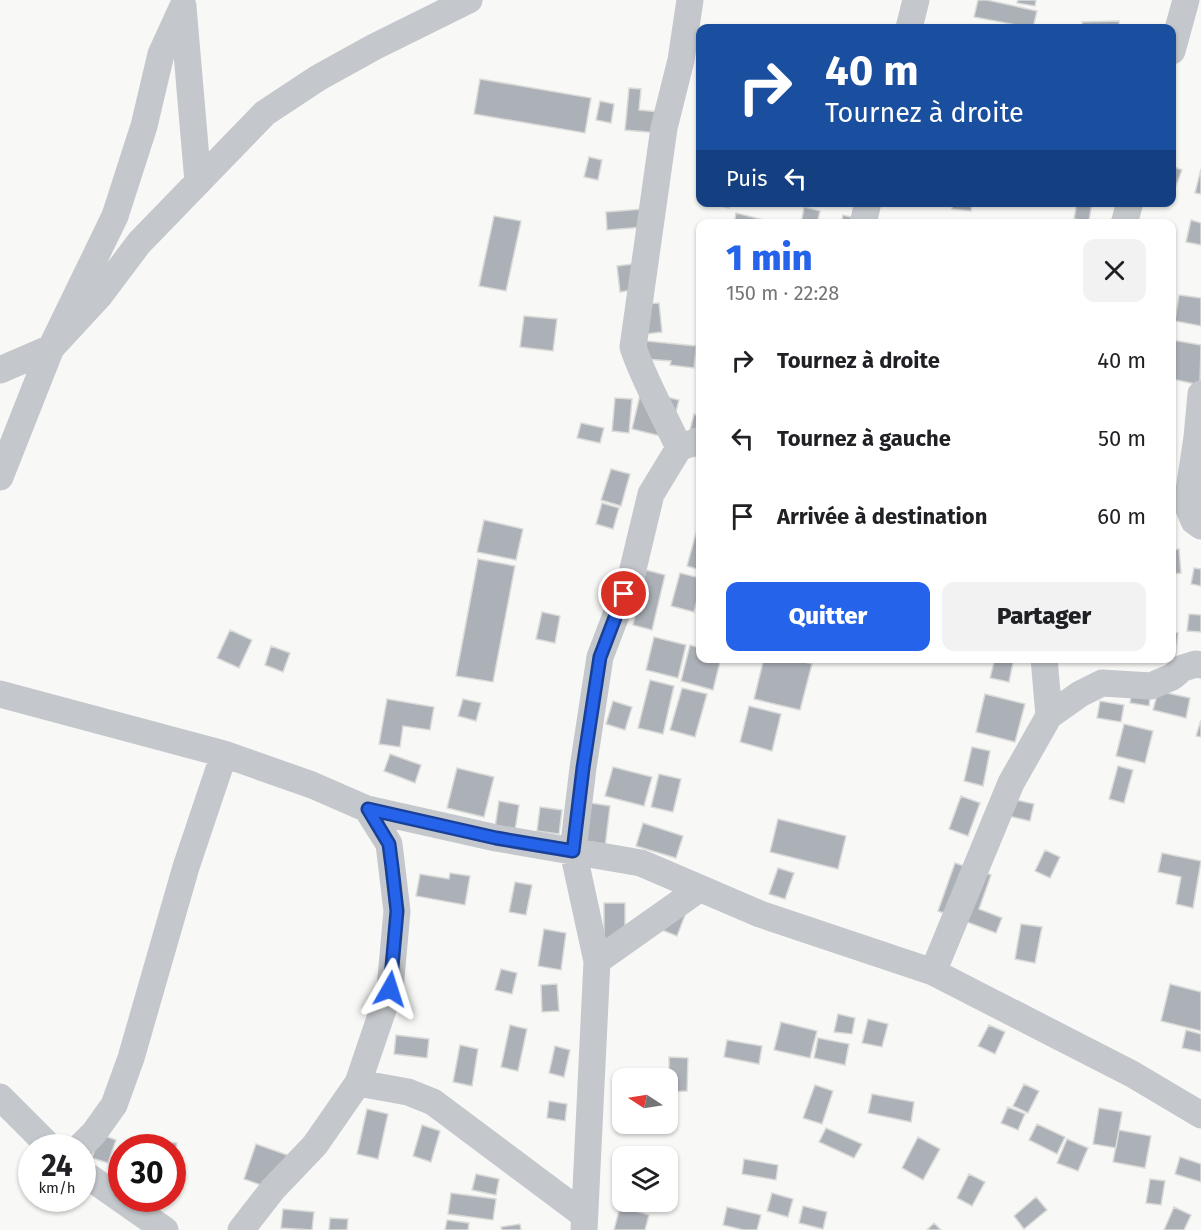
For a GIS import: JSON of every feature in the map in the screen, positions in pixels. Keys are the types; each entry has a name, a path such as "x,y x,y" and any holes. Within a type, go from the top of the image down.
{"street":[{"path":"0,370 51,348 100,295 139,243 265,113 318,78 374,47 469,0"},
{"path":"584,1222 597,961 573,851 600,657 632,573 651,494 690,444 669,426 642,373 633,347 664,128 681,60 690,0"},
{"path":"910,24 916,0"},
{"path":"1176,36 1186,0"},
{"path":"183,3 198,182"},
{"path":"0,477 51,348 115,216 144,126 161,54 183,3"},
{"path":"1196,505 1197,437 1201,394"},
{"path":"1044,663 1049,716"},
{"path":"933,972 1011,783 1049,716 1080,694 1102,683 1151,686 1172,677 1183,668 1201,664"},
{"path":"0,694 224,754 312,785 368,809 496,838 640,863 760,914 933,972 1112,1064 1201,1115"},
{"path":"93,1134 114,1105 186,867 224,754"},
{"path":"241,1230 273,1189 315,1145 358,1083 390,989 397,911 389,844 368,809"},
{"path":"597,961 699,889"},
{"path":"358,1083 408,1092 433,1102 584,1222"},
{"path":"0,1097 37,1134"},
{"path":"96,1182 165,1230"}],"building":[{"path":"978,0 1037,11 1034,24 1012,24 974,17"},
{"path":"1018,0 1036,0 1035,6 1017,3"},
{"path":"1119,21 1119,24 1082,24 1082,22"},
{"path":"480,79 591,98 585,133 474,114"},
{"path":"629,88 641,89 639,110 660,112 658,133 625,130"},
{"path":"600,101 614,104 611,123 596,120"},
{"path":"589,157 602,160 598,180 584,177"},
{"path":"1176,168 1182,170 1176,186"},
{"path":"1201,169 1201,194 1195,193"},
{"path":"804,207 820,211 818,219 802,219"},
{"path":"952,207 971,207 971,211 952,209"},
{"path":"1076,207 1091,207 1089,219 1074,219"},
{"path":"643,209 644,227 607,230 606,212"},
{"path":"736,213 760,219 735,219"},
{"path":"843,215 859,219 842,219"},
{"path":"494,216 521,221 506,291 479,286"},
{"path":"1191,220 1201,223 1201,245 1186,242"},
{"path":"633,264 637,289 620,292 617,266"},
{"path":"1179,295 1201,298 1201,326 1176,321"},
{"path":"659,303 662,332 646,334 644,304"},
{"path":"524,316 557,319 553,351 520,347"},
{"path":"646,341 696,346 694,368 670,365 671,361 645,359"},
{"path":"1176,341 1201,345 1200,385 1176,380"},
{"path":"641,391 679,400 669,438 632,429"},
{"path":"615,398 632,399 629,433 612,431"},
{"path":"694,414 696,415 696,457 684,454"},
{"path":"581,423 604,428 600,443 577,438"},
{"path":"611,469 630,474 621,506 601,500"},
{"path":"602,503 619,508 613,529 596,524"},
{"path":"484,520 523,529 516,560 477,552"},
{"path":"696,533 696,569 687,566"},
{"path":"1176,549 1179,549 1181,573 1176,574"},
{"path":"478,559 515,566 493,682 456,676"},
{"path":"1194,568 1201,569 1201,586 1191,584"},
{"path":"646,570 665,575 652,630 633,625"},
{"path":"680,573 696,577 694,612 671,606"},
{"path":"542,612 560,616 555,643 536,639"},
{"path":"1189,614 1201,615 1201,632 1187,631"},
{"path":"230,630 252,640 239,668 217,658"},
{"path":"654,637 686,645 678,678 646,670"},
{"path":"690,645 696,647 696,663 720,663 713,690 681,681"},
{"path":"271,646 290,653 283,672 265,665"},
{"path":"763,663 812,664 800,710 754,699"},
{"path":"994,663 1013,663 1009,682 990,678"},
{"path":"1134,679 1152,681 1149,706 1130,703"},
{"path":"650,680 674,686 663,734 638,728"},
{"path":"682,688 707,694 695,737 670,730"},
{"path":"1158,691 1190,698 1186,718 1153,710"},
{"path":"985,694 1025,704 1015,742 976,732"},
{"path":"387,699 434,707 430,730 403,726 400,747 379,744"},
{"path":"463,699 481,703 476,721 458,716"},
{"path":"613,701 632,707 625,730 606,724"},
{"path":"1100,701 1124,705 1121,722 1097,718"},
{"path":"749,706 781,714 772,751 740,742"},
{"path":"1201,720 1201,737 1196,736"},
{"path":"1124,724 1153,731 1145,763 1116,756"},
{"path":"972,747 990,751 983,786 964,781"},
{"path":"390,754 421,765 415,783 384,771"},
{"path":"1118,766 1133,770 1124,803 1109,799"},
{"path":"613,767 652,777 644,806 605,796"},
{"path":"457,768 494,777 484,817 447,808"},
{"path":"659,774 681,779 673,812 651,807"},
{"path":"961,796 980,803 968,836 949,829"},
{"path":"999,796 1034,804 1030,821 996,813"},
{"path":"499,801 519,805 514,837 494,834"},
{"path":"591,803 610,806 605,847 586,844"},
{"path":"540,807 562,810 559,834 537,831"},
{"path":"778,819 846,836 838,869 770,852"},
{"path":"643,823 683,836 676,858 636,846"},
{"path":"1045,850 1060,857 1050,878 1035,871"},
{"path":"1162,853 1201,861 1193,908 1176,904 1181,877 1158,872"},
{"path":"955,863 991,875 979,909 1002,918 996,933 938,911"},
{"path":"778,868 794,873 785,899 769,894"},
{"path":"450,873 470,876 465,905 416,896 420,874 449,879"},
{"path":"515,882 532,885 526,915 509,912"},
{"path":"604,903 625,903 625,939 604,939"},
{"path":"687,910 677,936 657,928"},
{"path":"1021,924 1042,927 1035,963 1015,959"},
{"path":"544,929 566,933 561,970 538,966"},
{"path":"501,969 517,973 512,994 495,990"},
{"path":"557,984 559,1011 542,1012 541,985"},
{"path":"1170,984 1201,992 1201,1031 1161,1021"},
{"path":"838,1014 855,1018 852,1034 834,1032"},
{"path":"868,1019 888,1024 882,1047 862,1043"},
{"path":"781,1022 817,1031 810,1058 774,1050"},
{"path":"510,1025 527,1029 518,1071 501,1067"},
{"path":"989,1025 1005,1032 995,1054 978,1046"},
{"path":"1186,1030 1201,1034 1201,1052 1182,1048"},
{"path":"396,1035 429,1039 427,1058 394,1054"},
{"path":"818,1038 849,1044 845,1065 814,1058"},
{"path":"727,1040 762,1046 759,1064 724,1057"},
{"path":"460,1045 478,1049 472,1086 453,1082"},
{"path":"555,1046 570,1050 564,1077 549,1073"},
{"path":"669,1057 688,1058 687,1091 678,1092 678,1068 669,1068"},
{"path":"1024,1084 1039,1091 1028,1113 1013,1106"},
{"path":"815,1085 833,1091 822,1124 803,1118"},
{"path":"872,1094 914,1102 911,1122 868,1113"},
{"path":"549,1101 567,1104 565,1121 547,1118"},
{"path":"1008,1107 1025,1114 1018,1130 1001,1123"},
{"path":"1099,1108 1122,1112 1116,1148 1093,1144"},
{"path":"367,1109 388,1114 378,1159 357,1154"},
{"path":"1037,1124 1065,1137 1057,1154 1029,1140"},
{"path":"422,1125 440,1131 431,1162 413,1156"},
{"path":"826,1128 862,1144 854,1158 819,1142"},
{"path":"1119,1130 1151,1136 1145,1168 1113,1162"},
{"path":"99,1134 108,1137 108,1163 96,1159"},
{"path":"918,1137 940,1149 923,1180 902,1168"},
{"path":"1067,1139 1088,1148 1078,1171 1057,1163"},
{"path":"256,1144 290,1156 278,1191 244,1179"},
{"path":"1180,1157 1201,1164 1201,1182 1175,1174"},
{"path":"744,1159 778,1165 776,1180 742,1174"},
{"path":"476,1174 499,1179 496,1195 472,1190"},
{"path":"969,1174 985,1182 972,1206 957,1198"},
{"path":"1150,1179 1165,1181 1161,1205 1146,1203"},
{"path":"451,1193 496,1199 493,1220 448,1214"},
{"path":"772,1193 793,1199 788,1217 767,1211"},
{"path":"1036,1197 1047,1210 1024,1229 1014,1216"},
{"path":"803,1206 827,1212 823,1229 799,1223"},
{"path":"727,1207 761,1215 757,1230 744,1230 723,1225"},
{"path":"1174,1207 1191,1215 1184,1230 1164,1230"},
{"path":"283,1209 314,1212 312,1230 281,1228"},
{"path":"619,1212 638,1212 649,1215 645,1230 614,1230"},
{"path":"330,1218 348,1219 347,1230 329,1230"},
{"path":"447,1220 469,1223 468,1230 445,1230"},
{"path":"934,1223 941,1230 927,1230"},
{"path":"520,1224 521,1230 502,1230 501,1227"}],"route":[{"path":"390,989 397,911 392,867 389,844 368,809 496,838 573,851 600,657 624,594"}]}
